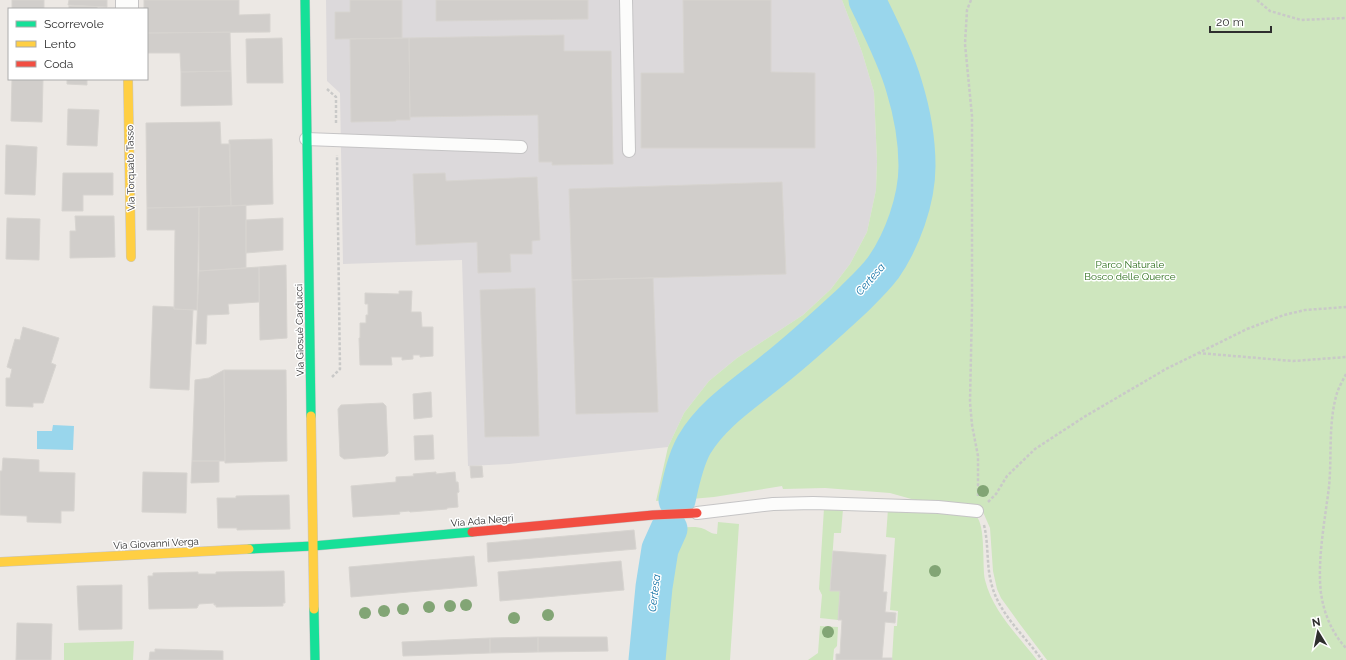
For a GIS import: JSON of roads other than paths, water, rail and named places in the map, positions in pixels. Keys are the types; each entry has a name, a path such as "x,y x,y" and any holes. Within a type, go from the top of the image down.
{"street":[{"name":"Via Giosuè Carducci","path":"305,0 315,660"},
{"name":"Via Torquato Tasso","path":"128,80 131,257"},
{"name":"Via Ada Negri","path":"313,546 652,515 697,513"},
{"name":"Via Giovanni Verga","path":"0,562 313,546"}],"lane":[{"path":"626,0 629,151"},
{"path":"306,139 521,147"},
{"path":"697,513 773,504 813,503 938,507 977,511"}],"water":[{"path":"53,425 74,426 73,450 37,449 37,431 52,431"}],"waterway":[{"name":"Certesa","path":"677,500 688,458 694,445 710,423 803,346 868,285 883,268 890,257 907,220 914,192 917,166 914,126 901,75 867,0"},
{"name":"Certesa","path":"647,660 654,587 660,549 669,529"}],"park label":[{"name":"Parco Naturale Bosco delle Querce","path":"1130,270"}]}
